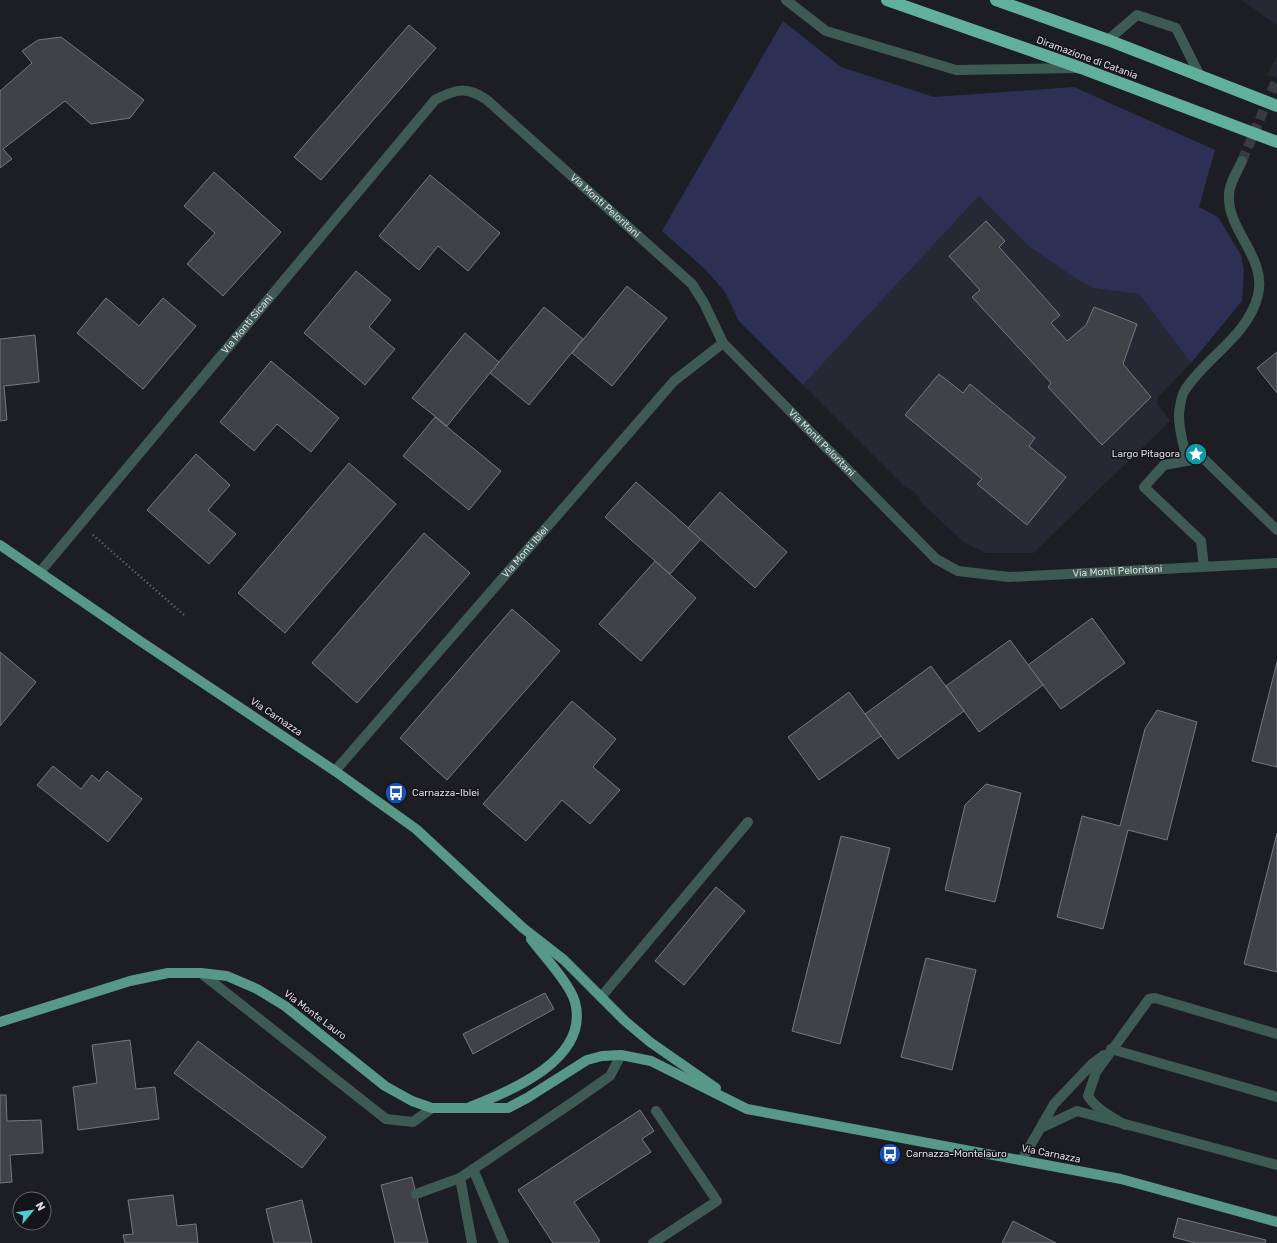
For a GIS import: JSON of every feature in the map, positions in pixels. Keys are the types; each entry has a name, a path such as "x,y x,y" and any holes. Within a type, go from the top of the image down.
{"highway":[{"name":"Diramazione di Catania","path":"887,0 1081,68 1277,142"},
{"path":"996,0 1108,40 1277,106"}],"main road":[{"name":"Via Carnazza","path":"0,545 146,646 336,771 416,829 523,928"},
{"path":"523,928 564,960 600,996 650,1042 747,1109"},
{"path":"466,1109 505,1093 536,1076 555,1059 567,1045 574,1032 576,1017 575,1001 567,987 523,928"},
{"name":"Via Monte Lauro","path":"0,1022 130,981 168,973 201,973 227,976 257,989 285,1006 385,1086 412,1101 432,1108 508,1108 587,1060 602,1056 621,1055 651,1062 747,1109"},
{"name":"Via Carnazza","path":"747,1109 1121,1179 1277,1222"}],"street":[{"path":"786,0 826,30 956,70 1081,68"},
{"path":"1108,40 1137,15 1176,28 1200,76"},
{"name":"Via Monti Peloritani","path":"464,90 477,93 487,100 692,284 704,302 723,343 936,559 958,571 1009,577 1277,563"},
{"name":"Via Monti Sicani","path":"40,572 435,100 449,92 464,90"},
{"path":"1187,461 1179,414 1184,391 1239,331 1252,312 1259,293 1259,276 1255,260 1235,224 1230,208 1229,194 1231,186 1242,161"},
{"name":"Via Monti Iblei","path":"336,771 674,381 723,343"},
{"path":"1204,567 1201,541 1144,487 1164,465 1204,458 1277,530"},
{"path":"600,996 748,822"},
{"path":"201,973 386,1119 413,1122 432,1108"},
{"path":"1125,1125 1102,1110 1092,1102 1088,1096 1096,1072 1149,999 1155,998 1277,1034"},
{"path":"1112,1048 1277,1097"},
{"path":"1022,1160 1043,1126 1054,1104 1092,1064 1112,1048"},
{"path":"416,1194 460,1178 473,1170 610,1076 621,1055"},
{"path":"653,1243 717,1201 656,1111"},
{"path":"1043,1126 1076,1111 1277,1165"},
{"path":"473,1170 504,1243"},
{"path":"460,1178 472,1243"}],"path":[{"path":"81,524 184,615"}],"shaded area":[{"path":"1242,0 1277,0 1277,25"},
{"path":"783,21 841,67 934,97 1074,87 1215,150 1199,207 1218,217 1241,255 1244,271 1242,301 1191,363 1139,294 1094,288 1075,278 1030,247 979,196 803,385 739,321 725,292 706,270 662,231"},
{"path":"1277,56 1277,78 1267,75"},
{"path":"979,196 1030,247 1094,288 1139,294 1191,363 1158,397 1157,403 1170,421 1033,553 986,553 965,543 919,501 920,498 910,488 906,488 803,385"}],"building":[{"path":"409,25 436,48 321,180 294,157"},
{"path":"61,37 144,100 130,118 91,124 65,101 3,149 12,159 0,168 0,91 32,63 22,51 38,40"},
{"path":"214,172 281,232 223,296 187,264 215,233 184,206"},
{"path":"430,175 500,233 468,271 438,246 419,270 379,236"},
{"path":"986,221 1005,241 999,247 1060,315 1051,323 1067,341 1086,325 1094,307 1137,324 1123,364 1151,397 1102,445 1048,387 1051,383 972,297 980,290 949,256"},
{"path":"356,271 391,300 369,327 395,349 365,385 304,333"},
{"path":"627,286 667,318 612,386 572,353"},
{"path":"106,298 139,326 163,298 196,326 143,389 77,333"},
{"path":"544,307 583,339 529,405 490,373"},
{"path":"465,333 499,362 447,426 412,398"},
{"path":"35,335 39,382 4,386 7,420 0,421 0,339"},
{"path":"1277,352 1277,393 1257,368"},
{"path":"271,361 339,418 311,452 277,424 254,451 220,422"},
{"path":"939,374 963,393 970,384 1035,438 1029,446 1066,477 1027,525 977,484 982,479 905,415"},
{"path":"435,417 501,471 469,510 403,456"},
{"path":"196,454 230,485 208,510 236,534 209,564 147,510"},
{"path":"349,463 396,504 285,633 238,593"},
{"path":"636,482 701,539 670,574 605,517"},
{"path":"720,492 787,552 755,588 688,528"},
{"path":"424,533 470,573 357,703 312,663"},
{"path":"655,561 696,598 641,661 599,624"},
{"path":"512,609 560,651 447,780 400,738"},
{"path":"1092,618 1125,663 1061,709 1028,665"},
{"path":"1010,640 1043,685 979,732 946,686"},
{"path":"0,652 36,682 0,726"},
{"path":"1277,662 1277,767 1252,761"},
{"path":"931,666 964,711 898,759 865,714"},
{"path":"849,692 881,736 819,780 788,737"},
{"path":"572,701 616,739 593,767 620,790 590,824 562,800 526,841 483,804"},
{"path":"1157,710 1197,722 1167,840 1128,830 1103,929 1057,917 1082,816 1120,826 1145,729"},
{"path":"53,766 81,789 92,775 99,781 107,771 142,799 108,842 37,785"},
{"path":"986,784 1021,793 995,902 945,890 965,805"},
{"path":"1277,833 1277,972 1244,964"},
{"path":"841,836 890,848 840,1044 792,1031"},
{"path":"716,887 745,911 684,985 655,961"},
{"path":"926,958 976,970 952,1070 901,1057"},
{"path":"545,993 554,1009 473,1054 463,1034"},
{"path":"130,1040 136,1089 155,1087 159,1119 78,1130 73,1087 97,1083 92,1045"},
{"path":"198,1041 326,1137 302,1168 174,1073"},
{"path":"0,1095 6,1095 7,1121 41,1120 43,1153 10,1155 12,1182 0,1183"},
{"path":"640,1110 654,1131 642,1139 651,1152 574,1202 600,1241 598,1243 553,1243 518,1190"},
{"path":"412,1177 428,1243 395,1243 381,1185"},
{"path":"173,1195 177,1226 196,1224 198,1243 125,1243 123,1235 133,1234 128,1200"},
{"path":"302,1200 312,1243 274,1243 266,1209"},
{"path":"1178,1218 1266,1240 1265,1243 1195,1243 1173,1237"},
{"path":"1013,1221 1056,1243 1002,1243"}],"tunnel":[{"path":"1242,161 1277,79"}],"place":[{"name":"Largo Pitagora","path":"1196,454"},
{"name":"Carnazza-Iblei","path":"396,793"},
{"name":"Carnazza-Montelauro","path":"890,1154"}]}
